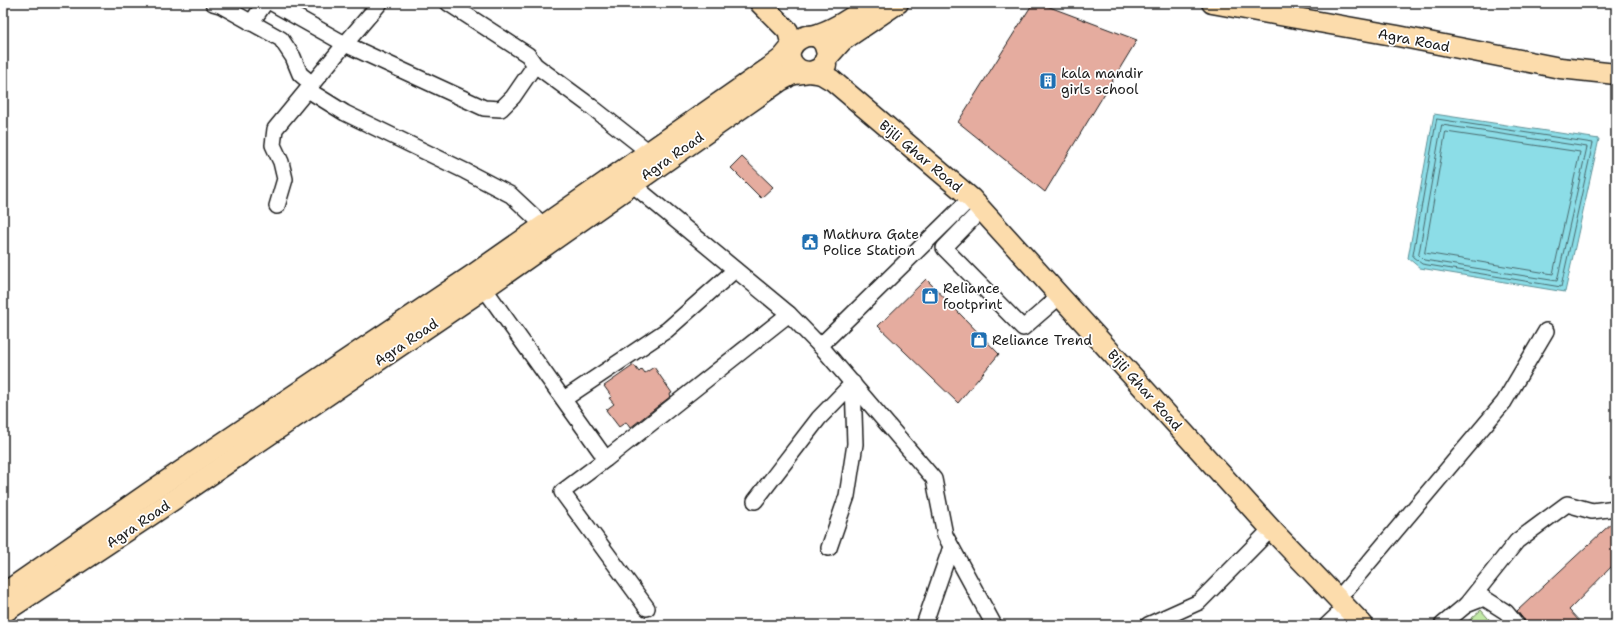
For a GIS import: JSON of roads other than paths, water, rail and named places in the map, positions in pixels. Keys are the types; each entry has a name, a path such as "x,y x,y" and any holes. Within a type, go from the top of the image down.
{"main road":[{"path":"760,3 800,37 822,42 827,52 825,60 826,68 832,80"},
{"name":"Agra Road","path":"3,613 151,515 480,281 543,225 769,68 782,58 800,37 824,33 838,26 873,3"},
{"path":"809,72 820,68 842,41 898,3"},
{"name":"Agra Road","path":"1212,3 1398,36 1560,68 1616,74"},
{"path":"800,37 790,51 793,63 797,68 822,75 832,80"},
{"name":"Agra Road","path":"3,594 160,485 632,184 780,81 792,75 809,72"},
{"name":"Bijli Ghar Road","path":"832,80 976,204 1271,529 1363,625"}],"street":[{"path":"213,3 220,5 281,39 293,57 300,74 310,87 345,113 466,171 511,195 543,225"},
{"path":"251,23 265,3"},
{"path":"272,3 345,44 484,108 501,109 513,97 535,66"},
{"path":"278,206 285,180 281,162 273,146 275,129 380,3"},
{"path":"448,3 528,55 535,66 588,104 649,152"},
{"path":"632,184 789,314 853,383 934,479 945,535 994,625"},
{"path":"976,204 944,248 1023,328 1060,296"},
{"path":"820,346 976,204"},
{"path":"564,399 667,330 735,270"},
{"path":"480,281 606,459"},
{"path":"647,608 562,492 789,314"},
{"path":"1327,625 1342,603 1504,402 1546,331"},
{"path":"755,501 819,418 853,383"},
{"path":"829,548 847,496 855,444 853,383"},
{"path":"1442,625 1466,605 1517,541 1567,504 1592,511 1616,508"},
{"path":"1148,625 1199,602 1271,529"},
{"path":"924,625 951,547"},
{"path":"1466,605 1484,598 1506,612 1517,625"}],"water":[{"path":"1434,114 1599,139 1565,292 1420,268 1408,258"}],"place":[{"name":"kala mandir girls school","path":"1048,81"},
{"name":"Mathura Gate Police Station","path":"810,242"},
{"name":"Reliance footprint","path":"930,296"},
{"name":"Reliance Trend","path":"979,340"}]}
